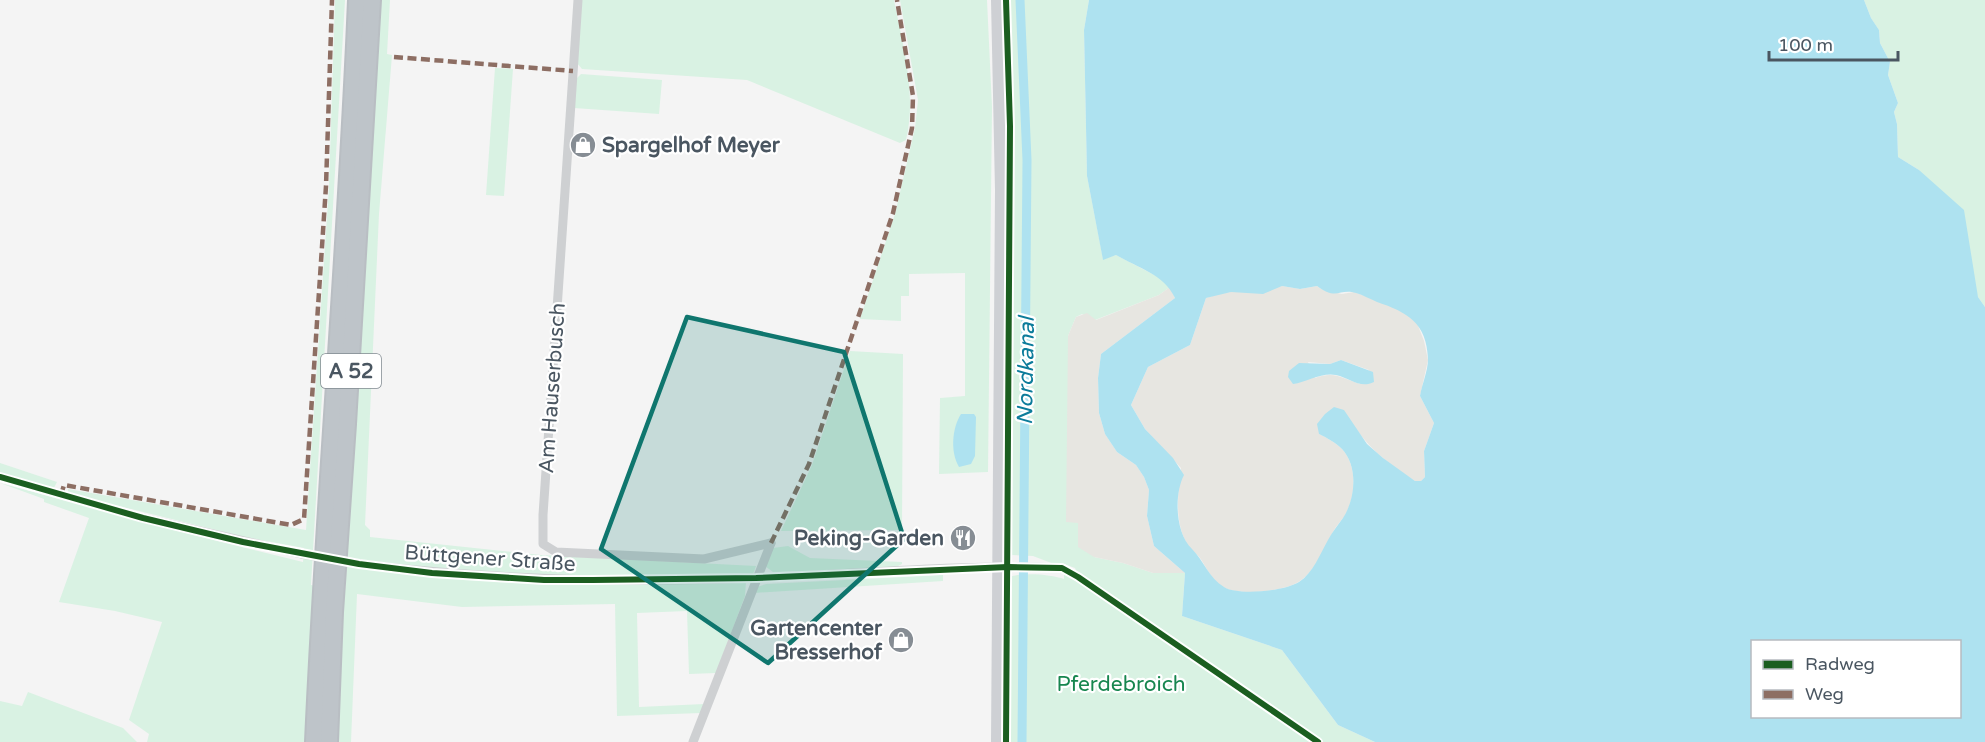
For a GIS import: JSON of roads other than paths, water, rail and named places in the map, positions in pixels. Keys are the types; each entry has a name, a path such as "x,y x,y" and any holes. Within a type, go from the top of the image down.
{"highway":[{"name":"A 52","path":"314,742 357,0"},
{"name":"A 52","path":"329,742 334,612 372,0"}],"main road":[{"path":"997,0 1001,136 997,742"}],"street":[{"name":"Am Hauserbusch","path":"578,0 543,515 543,544 556,552 704,559 771,543 756,578"},
{"name":"Büttgener Straße","path":"0,477 143,518 302,555 432,573 544,580 756,578 999,568 1062,568"},
{"path":"693,742 756,578"}],"water":[{"path":"1089,0 1864,0 1879,30 1880,43 1890,62 1888,75 1898,103 1894,112 1897,124 1898,157 1919,170 1964,210 1978,297 1985,307 1985,742 1375,742 1338,725 1282,650 1182,616 1185,573 1154,546 1147,516 1149,490 1136,465 1117,452 1105,434 1099,413 1098,378 1101,354 1175,298 1164,283 1141,268 1116,255 1103,260 1087,176 1084,30","holes":["1282,286 1300,289 1317,286 1329,293 1356,293 1397,310 1406,315 1419,328 1424,336 1428,359 1420,396 1434,423 1424,451 1425,477 1421,481 1415,481 1383,458 1367,444 1344,410 1334,407 1317,424 1319,434 1342,449 1351,464 1353,492 1343,518 1312,568 1299,582 1273,590 1250,592 1231,590 1224,587 1210,574 1186,542 1179,524 1178,513 1179,492 1184,475 1173,458 1145,429 1131,405 1148,367 1190,345 1206,298 1231,292 1263,294"]},
{"path":"1341,360 1373,372 1374,382 1360,384 1331,374 1293,384 1288,377 1289,371 1299,363 1330,364"},
{"path":"961,414 974,414 976,417 975,456 971,464 959,467 954,454 953,440"}],"waterway":[{"name":"Nordkanal","path":"1020,0 1027,160 1022,742"}],"place":[{"name":"Spargelhof Meyer","path":"583,145"},
{"name":"Peking-Garden","path":"963,538"},
{"name":"Gartencenter Bresserhof","path":"901,640"}],"park label":[{"name":"Pferdebroich","path":"1121,684"}]}
